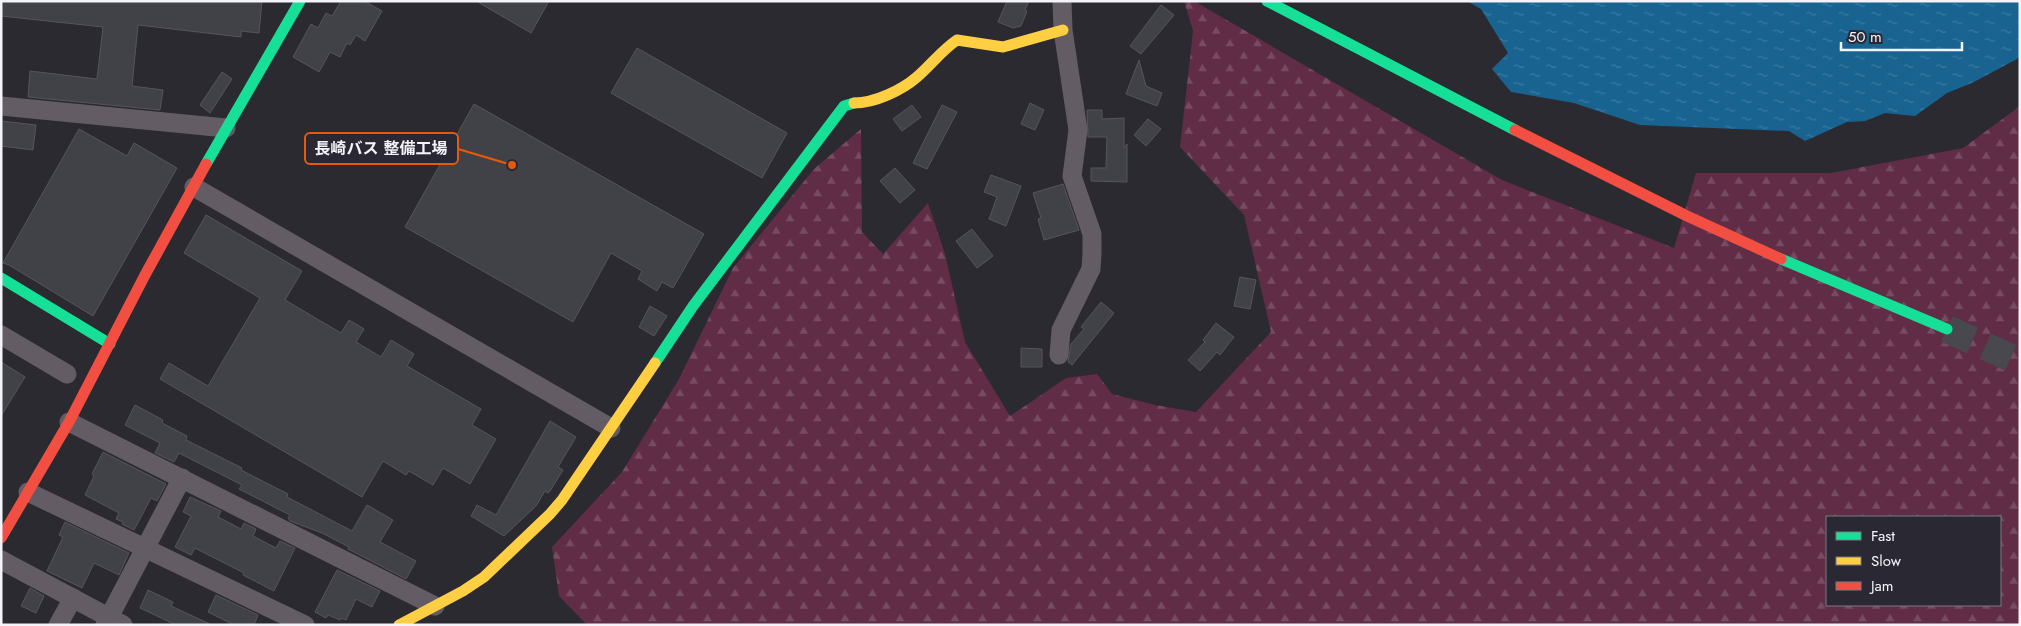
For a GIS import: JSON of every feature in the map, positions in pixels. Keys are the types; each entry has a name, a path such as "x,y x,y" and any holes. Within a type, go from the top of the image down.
{"street":[{"path":"1,538 69,422 226,128 300,1"},
{"path":"1059,354 1061,330 1091,269 1092,254 1092,234 1072,176 1078,130 1063,30 1062,1"},
{"path":"1267,1 1646,196 1866,298 1947,329"},
{"path":"399,625 463,591 484,577 550,514 562,500 693,306 844,106 864,103 900,88 917,77 949,45 957,40 1003,47 1063,30"},
{"path":"1,106 226,128"},
{"path":"194,187 611,428"},
{"path":"1,278 110,344"},
{"path":"1,335 67,374"},
{"path":"69,422 435,606"},
{"path":"1,560 73,598 112,622 146,548 182,478"},
{"path":"28,492 306,625"},
{"path":"58,625 73,598"}],"green space":[{"path":"1184,1 1194,1 1502,180 1674,248 1696,173 1831,173 1963,148 2020,106 2020,625 587,625 559,596 552,547 622,472 679,379 733,268 814,169 861,129 862,232 883,254 928,203 945,254 965,342 1010,416 1066,378 1097,374 1112,394 1155,405 1196,412 1271,332 1244,215 1180,147 1193,31"}],"water":[{"path":"1467,1 2020,1 2020,55 2017,59 1972,83 1947,93 1915,116 1885,113 1865,121 1847,122 1805,141 1789,131 1640,125 1574,103 1511,92 1492,69 1508,53 1481,9"}],"building":[{"path":"1,1 262,1 259,33 241,31 241,37 138,25 132,86 163,90 160,110 28,97 30,71 97,79 103,27 1,16"},
{"path":"341,1 364,1 382,11 365,41 356,35 350,45 347,43 340,57 330,52 319,72 293,57 311,24 318,28 326,13 332,16"},
{"path":"476,1 549,1 531,33"},
{"path":"1007,1 1029,1 1021,26 1013,28 998,22"},
{"path":"1161,5 1174,15 1141,54 1130,46"},
{"path":"637,48 787,133 762,178 611,93"},
{"path":"1139,60 1146,86 1162,93 1157,106 1126,94"},
{"path":"222,72 232,79 210,113 200,105"},
{"path":"1030,103 1044,110 1035,130 1021,124"},
{"path":"474,104 704,234 673,288 662,282 657,291 638,279 642,271 611,253 573,322 405,227"},
{"path":"912,105 921,117 902,131 893,119"},
{"path":"942,105 957,112 927,169 913,163"},
{"path":"1087,110 1102,110 1102,119 1124,118 1124,148 1127,144 1127,182 1091,181 1091,168 1106,168 1107,137 1088,137"},
{"path":"1148,119 1161,129 1146,146 1134,135"},
{"path":"1,121 36,125 33,150 1,146"},
{"path":"79,129 127,156 134,143 177,168 93,316 3,263"},
{"path":"895,168 915,190 900,203 880,181"},
{"path":"991,175 1021,186 1006,226 989,219 997,197 984,192"},
{"path":"1063,184 1079,230 1044,240 1038,219 1041,218 1033,193"},
{"path":"206,215 302,271 285,300 341,333 349,320 364,329 356,342 381,357 391,340 414,354 407,366 481,409 472,425 496,439 470,484 443,468 433,485 409,471 406,475 383,461 362,497 160,379 169,363 208,386 260,298 184,253"},
{"path":"972,229 993,256 977,268 956,241"},
{"path":"1240,277 1256,280 1250,309 1234,306"},
{"path":"1101,302 1114,313 1072,365 1068,362 1071,344 1084,329 1081,327"},
{"path":"650,306 667,316 654,336 639,327"},
{"path":"1216,323 1234,337 1220,355 1217,352 1200,371 1188,360 1205,342 1203,340"},
{"path":"1021,348 1042,349 1042,367 1021,367"},
{"path":"1,362 25,377 1,416"},
{"path":"135,405 163,420 162,423 187,436 186,440 242,468 241,470 288,494 287,497 352,531 367,505 393,520 380,542 416,561 406,579 348,549 349,547 322,533 290,521 288,518 290,515 239,489 242,485 179,453 174,462 155,453 160,443 125,425"},
{"path":"550,421 576,437 558,467 563,470 550,491 548,493 545,491 536,506 504,536 471,516 477,505 496,515"},
{"path":"103,452 166,484 157,501 151,498 134,530 116,519 119,513 85,495 94,476 92,474"},
{"path":"190,497 221,511 218,517 241,529 244,523 256,529 253,536 276,548 280,541 295,548 274,591 195,548 191,555 175,547 191,516 183,512"},
{"path":"65,522 129,553 119,575 94,563 82,588 47,571 63,537 59,535"},
{"path":"337,570 380,591 372,607 356,599 346,620 341,618 340,620 328,615 326,618 315,612"},
{"path":"30,588 44,596 36,613 21,606"},
{"path":"148,590 173,602 171,606 212,625 176,625 140,608"},
{"path":"216,595 258,615 254,625 234,625 208,612"}],"tunnel":[{"path":"1947,329 2020,362"}],"traffic: fast":[{"path":"206,164 300,1"},
{"path":"1267,1 1515,130"},
{"path":"655,363 693,306 844,106 854,103"},
{"path":"1781,259 1947,329"},
{"path":"1,278 110,344"}],"traffic: slow":[{"path":"854,103 871,101 904,87 957,40 1003,47 1063,30"},
{"path":"399,625 463,591 484,577 550,514 562,500 655,363"}],"traffic: jam":[{"path":"1515,130 1687,216 1781,259"},
{"path":"1,538 69,422 145,275 206,164"}],"place":[{"name":"長崎バス 整備工場","path":"512,165"}]}
